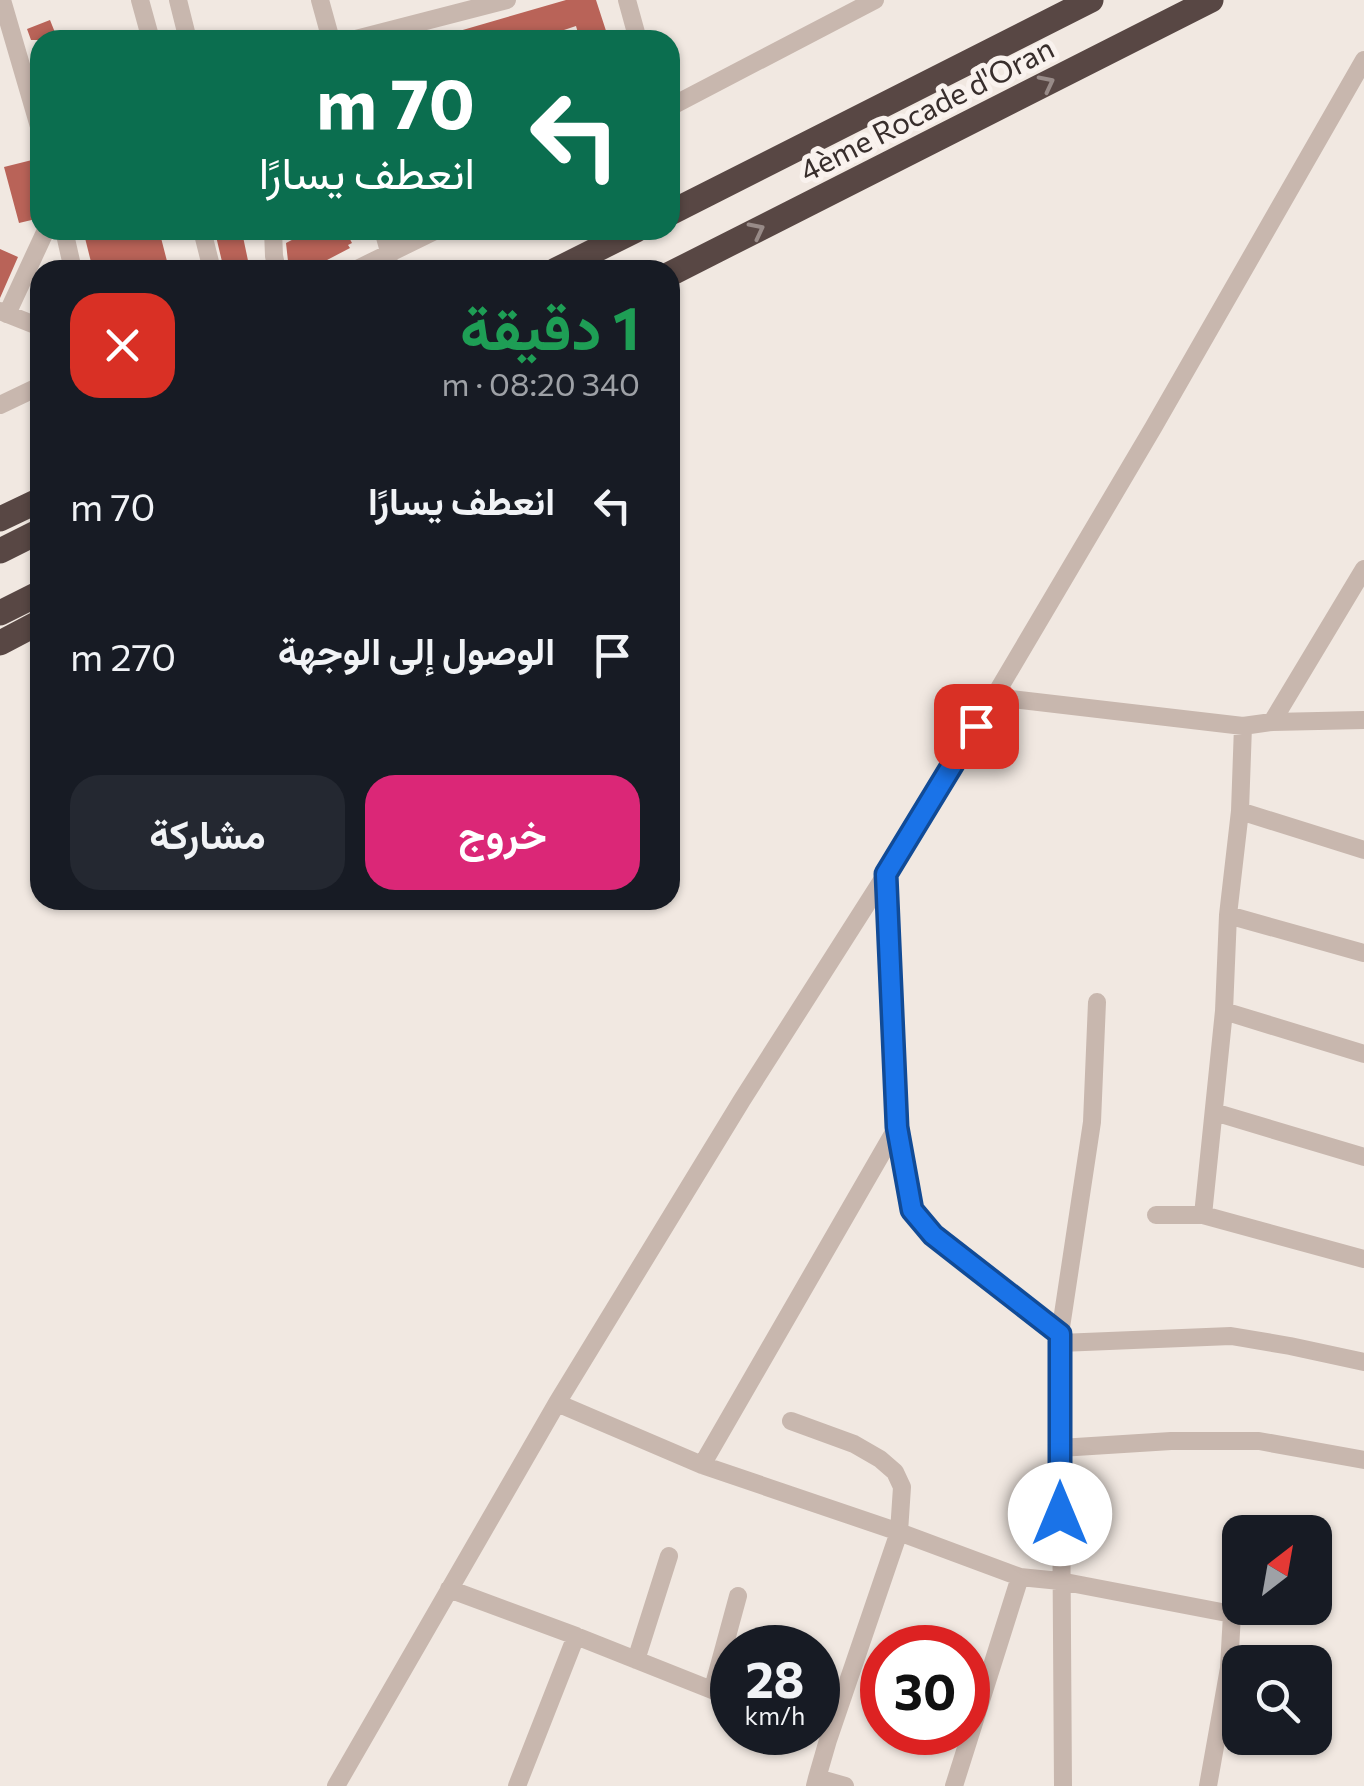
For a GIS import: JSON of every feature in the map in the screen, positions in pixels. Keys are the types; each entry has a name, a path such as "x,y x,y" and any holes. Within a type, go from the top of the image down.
{"highway":[{"name":"4ème Rocade d'Oran","path":"680,208 1091,0"},
{"name":"4ème Rocade d'Oran","path":"680,269 1211,0"},
{"path":"576,260 616,240"},
{"path":"0,520 30,505"},
{"path":"0,552 30,536"},
{"path":"0,613 30,598"},
{"path":"0,643 30,627"}],"street":[{"path":"2,0 30,93"},
{"path":"140,0 149,30"},
{"path":"178,0 186,30"},
{"path":"320,0 328,30"},
{"path":"391,30 507,0"},
{"path":"627,0 635,30"},
{"path":"680,101 874,0"},
{"path":"336,1786 557,1403 886,874 1154,428 1364,60"},
{"path":"386,240 390,255"},
{"path":"378,260 418,240"},
{"path":"30,261 4,312 30,323"},
{"path":"0,405 30,391"},
{"path":"1272,722 1357,598 1364,568"},
{"path":"994,696 1243,726 1364,720"},
{"path":"1203,1215 1224,1011 1243,726"},
{"path":"1240,811 1364,850"},
{"path":"886,874 897,1127 912,1210 933,1235 1060,1339 1231,1336 1364,1362"},
{"path":"1228,915 1364,953"},
{"path":"1063,1786 1060,1339 1092,1122 1098,1002"},
{"path":"1224,1011 1364,1054"},
{"path":"1214,1112 1364,1158"},
{"path":"702,1465 897,1127"},
{"path":"1156,1215 1203,1215 1364,1259"},
{"path":"557,1403 702,1465 1020,1577 1222,1612"},
{"path":"790,1421 854,1444 880,1459 895,1472 902,1486 899,1532 840,1705"},
{"path":"1060,1448 1171,1441 1259,1441 1364,1460"},
{"path":"636,1660 669,1556"},
{"path":"954,1786 1020,1577"},
{"path":"449,1589 710,1687"},
{"path":"730,1625 738,1596"},
{"path":"1208,1786 1230,1668 1232,1625"},
{"path":"517,1786 576,1636"},
{"path":"824,1755 816,1782 845,1786"}],"building":[{"path":"566,0 596,0 606,30 577,30 576,26 564,30 463,30"},
{"path":"50,20 54,30 30,30 30,37 27,29"},
{"path":"30,160 30,220 19,223 4,167"},
{"path":"86,240 162,240 167,260 90,260"},
{"path":"217,240 244,240 248,260 222,260"},
{"path":"286,243 352,243 350,248 327,260 288,260"},
{"path":"0,249 18,257 0,298"}],"route":[{"path":"976,726 886,874 897,1127 912,1210 933,1235 1060,1334 1060,1514"}]}
